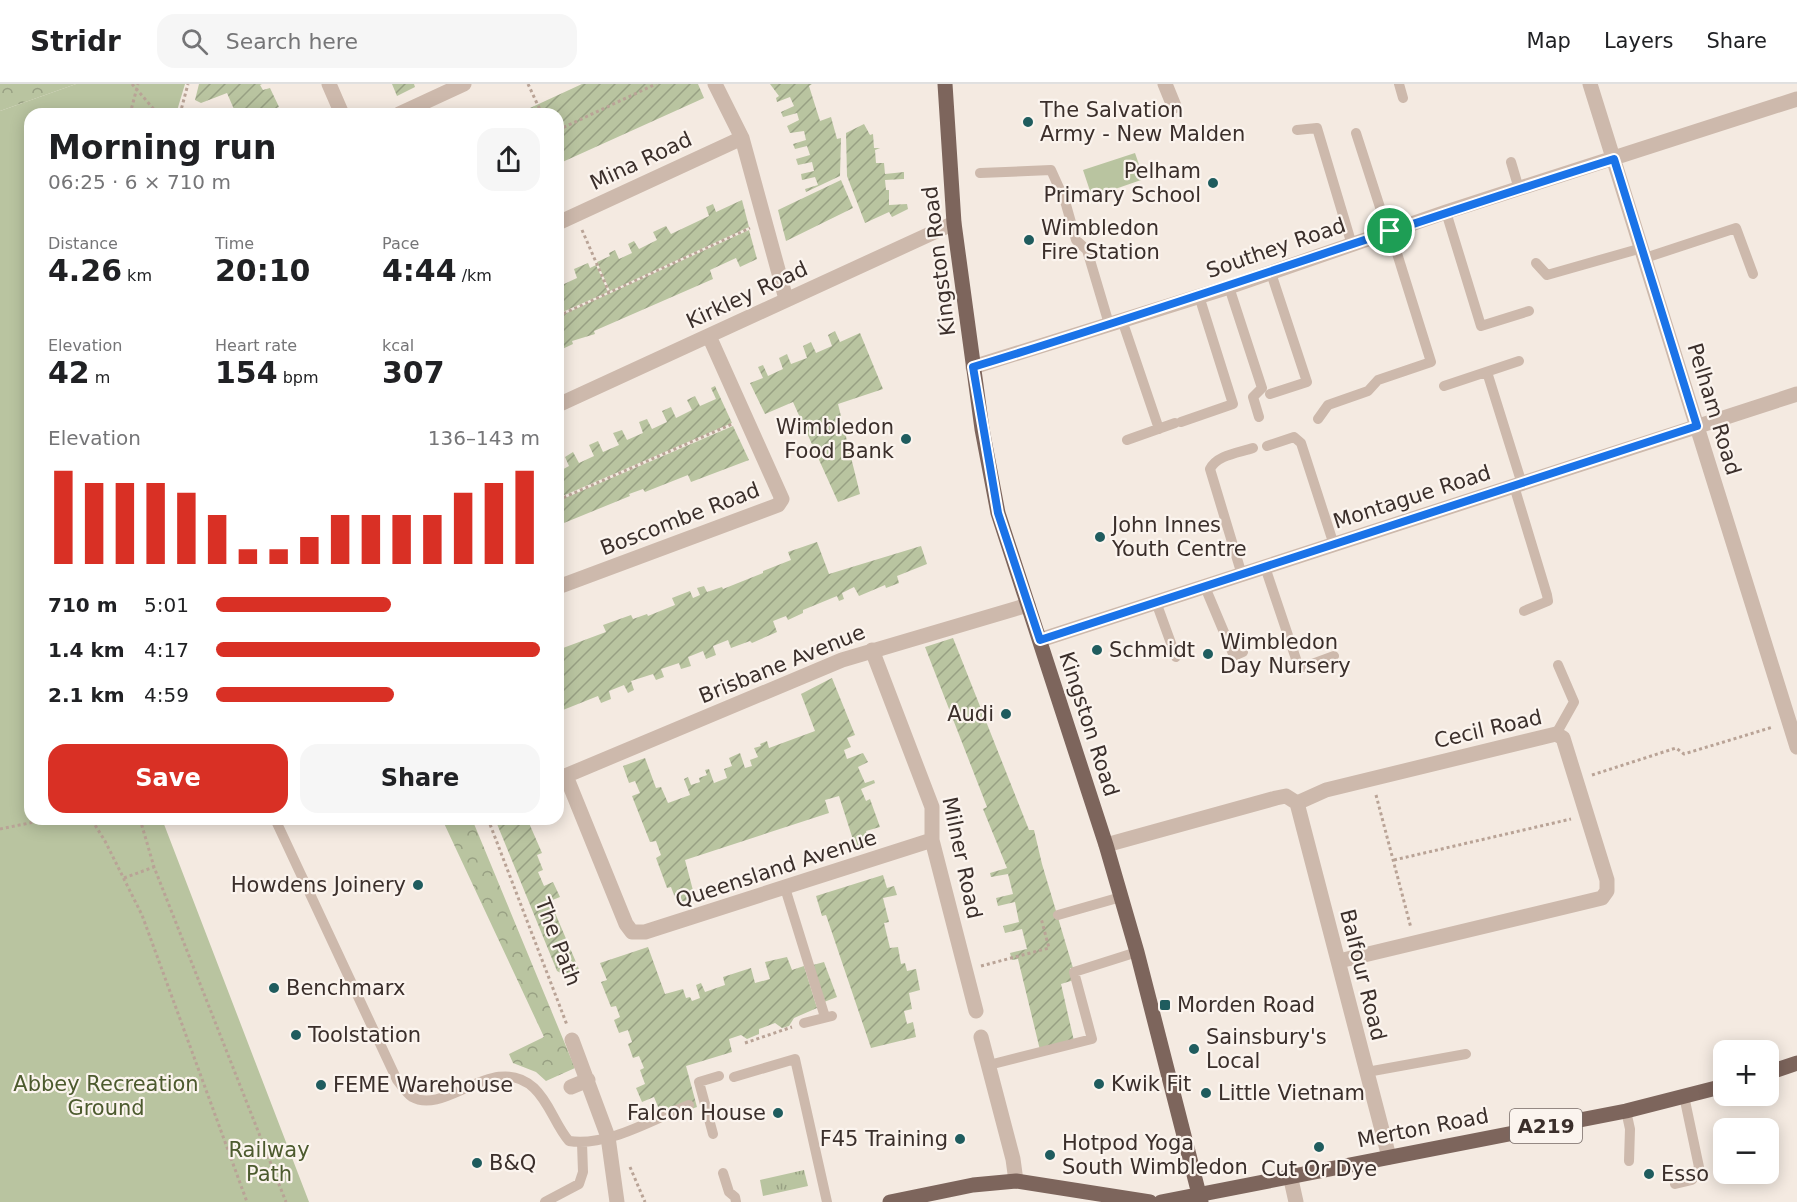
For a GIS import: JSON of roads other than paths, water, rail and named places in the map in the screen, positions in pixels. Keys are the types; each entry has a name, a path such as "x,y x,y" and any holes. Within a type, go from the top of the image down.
{"main road":[{"name":"Kingston Road","path":"945,84 954,223 973,367 998,513 1122,897 1201,1198"},
{"path":"1779,1069 1797,1063"},
{"name":"Merton Road","path":"1201,1198 1290,1175 1626,1111 1713,1089"},
{"path":"890,1202 974,1185 1016,1181 1150,1202"},
{"name":"A219","path":"1161,1202 1201,1198"}],"street":[{"path":"329,84 339,108"},
{"path":"412,108 464,84"},
{"path":"716,84 742,138 786,299"},
{"path":"1165,84 1174,106"},
{"name":"Pelham Road","path":"1590,84 1797,747"},
{"name":"Southey Road","path":"973,367 1229,287 1446,212 1797,99"},
{"name":"Mina Road","path":"564,220 742,138"},
{"name":"Kirkley Road","path":"564,402 954,223"},
{"name":"Boscombe Road","path":"564,585 778,505 782,499 709,336"},
{"name":"Montague Road","path":"1040,640 1797,394"},
{"name":"Brisbane Avenue","path":"564,776 842,660 1028,605"},
{"name":"Milner Road","path":"872,650 932,807 932,840 976,1011"},
{"name":"Cecil Road","path":"1297,803 1326,790 1556,734 1563,738 1606,880 1607,891 1602,898 1339,961"},
{"name":"Queensland Avenue","path":"564,782 626,924 632,932 645,932 932,840"},
{"path":"1106,845 1276,798 1286,796 1297,803"},
{"name":"Balfour Road","path":"1297,803 1389,1156"},
{"path":"981,1037 1013,1159 1016,1181"},
{"path":"572,1040 608,1137 617,1202"},
{"path":"570,1087 588,1080"},
{"path":"1290,1175 1296,1202"}],"lane":[{"path":"1399,84 1404,98"},
{"path":"1297,130 1317,128 1352,245"},
{"path":"1318,419 1328,405 1368,391 1378,380 1431,362 1356,133"},
{"path":"1511,162 1519,189"},
{"path":"980,172 1051,170 1065,201 1076,240 1087,250 1158,429"},
{"path":"1446,212 1481,326 1529,311"},
{"path":"1536,263 1547,275 1643,253 1736,228 1753,274"},
{"path":"1270,394 1307,382 1271,273"},
{"path":"1229,287 1262,388 1253,397 1258,417"},
{"path":"1126,440 1233,404 1200,296"},
{"path":"1444,386 1519,361"},
{"path":"1487,372 1548,601 1524,610"},
{"path":"1267,446 1294,437 1301,443 1334,545"},
{"path":"1242,575 1210,470 1214,462 1253,448"},
{"path":"1265,567 1297,662 1305,667 1334,656"},
{"path":"1205,587 1234,656 1243,652"},
{"path":"1156,602 1176,657"},
{"path":"1556,734 1574,702 1558,665"},
{"path":"278,825 397,1080 412,1097 431,1101 489,1077 520,1080 533,1087 569,1141 582,1143 608,1137 689,1105"},
{"path":"785,888 828,1017 804,1023"},
{"path":"1058,915 1122,897"},
{"path":"989,1065 1092,1039 1074,972 1137,952"},
{"path":"1367,1072 1466,1054"},
{"path":"734,1077 795,1059 827,1202"},
{"path":"713,1134 699,1082 719,1076"},
{"path":"1675,1184 1692,1180 1699,1167 1684,1096"},
{"path":"1626,1111 1630,1128 1629,1161"},
{"path":"545,1202 579,1184 583,1172 582,1143"},
{"path":"723,1173 729,1192 735,1197 736,1202"}],"place":[{"name":"The Salvation Army - New Malden","path":"1028,122"},
{"name":"Pelham Primary School","path":"1213,183"},
{"name":"Wimbledon Fire Station","path":"1029,240"},
{"name":"Wimbledon Food Bank","path":"906,439"},
{"name":"John Innes Youth Centre","path":"1100,537"},
{"name":"Schmidt","path":"1097,650"},
{"name":"Wimbledon Day Nursery","path":"1208,654"},
{"name":"Audi","path":"1006,714"},
{"name":"Howdens Joinery","path":"418,885"},
{"name":"Benchmarx","path":"274,988"},
{"name":"Morden Road","path":"1165,1005"},
{"name":"Toolstation","path":"296,1035"},
{"name":"Sainsbury's Local","path":"1194,1049"},
{"name":"Kwik Fit","path":"1099,1084"},
{"name":"FEME Warehouse","path":"321,1085"},
{"name":"Little Vietnam","path":"1206,1093"},
{"name":"Falcon House","path":"778,1113"},
{"name":"F45 Training","path":"960,1139"},
{"name":"Cut Or Dye","path":"1319,1147"},
{"name":"Hotpod Yoga South Wimbledon","path":"1050,1155"},
{"name":"B&Q","path":"477,1163"},
{"name":"Esso","path":"1649,1174"}],"park label":[{"name":"Abbey Recreation Ground","path":"106,1096"},
{"name":"Railway Path","path":"269,1162"}]}
